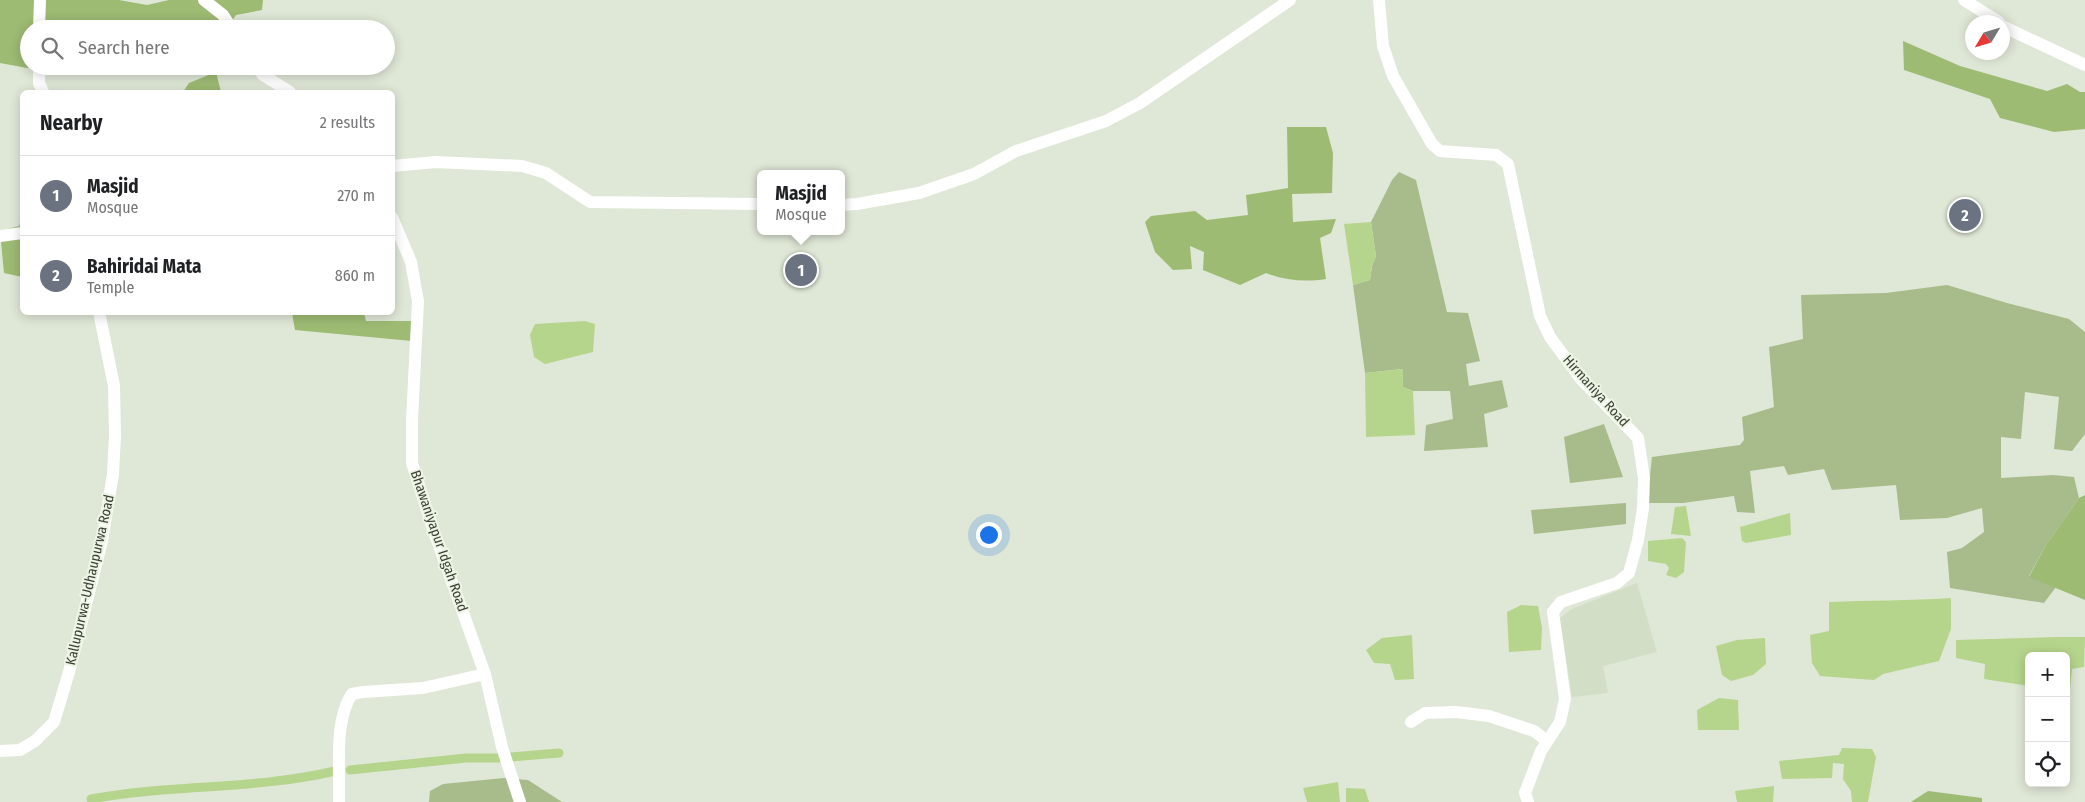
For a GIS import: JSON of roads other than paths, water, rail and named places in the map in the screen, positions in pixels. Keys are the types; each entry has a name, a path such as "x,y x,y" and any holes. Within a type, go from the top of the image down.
{"street":[{"path":"39,20 40,0"},
{"path":"204,0 223,15 226,20"},
{"path":"845,205 919,193 974,174 1016,151 1106,121 1140,104 1290,0"},
{"name":"Hirmaniya Road","path":"1379,0 1383,46 1393,76 1432,144 1440,151 1496,155 1508,164 1540,316 1550,337 1581,379 1638,438 1644,478 1643,508 1638,540 1629,573 1617,583 1561,602 1553,612 1565,699 1560,722 1547,741 1525,793 1528,802"},
{"path":"1964,0 1988,15"},
{"path":"2010,30 2085,65"},
{"path":"39,75 39,83 42,90"},
{"path":"263,75 287,90"},
{"path":"395,166 436,162 522,166 546,173 590,202 757,204"},
{"name":"Bhawaniyapur Idgah Road","path":"395,224 410,262 418,301 412,420 412,463 433,529 485,674 502,747 520,802"},
{"path":"0,236 20,233"},
{"name":"Kallupurwa-Udhaupurwa Road","path":"0,751 20,750 35,741 54,722 69,672 102,541 113,474 115,436 114,386 100,315"},
{"path":"339,802 340,720 347,701 352,694 423,688 485,674"},
{"path":"1411,722 1425,713 1456,712 1489,716 1534,730 1547,741"}],"waterway":[{"path":"511,757 559,753"},
{"path":"350,770 466,758 499,758"},
{"path":"91,799 121,794 274,781 335,771"}],"place":[{"name":"Bahiridai Mata","path":"1965,215"},
{"name":"Masjid","path":"801,270"}]}
